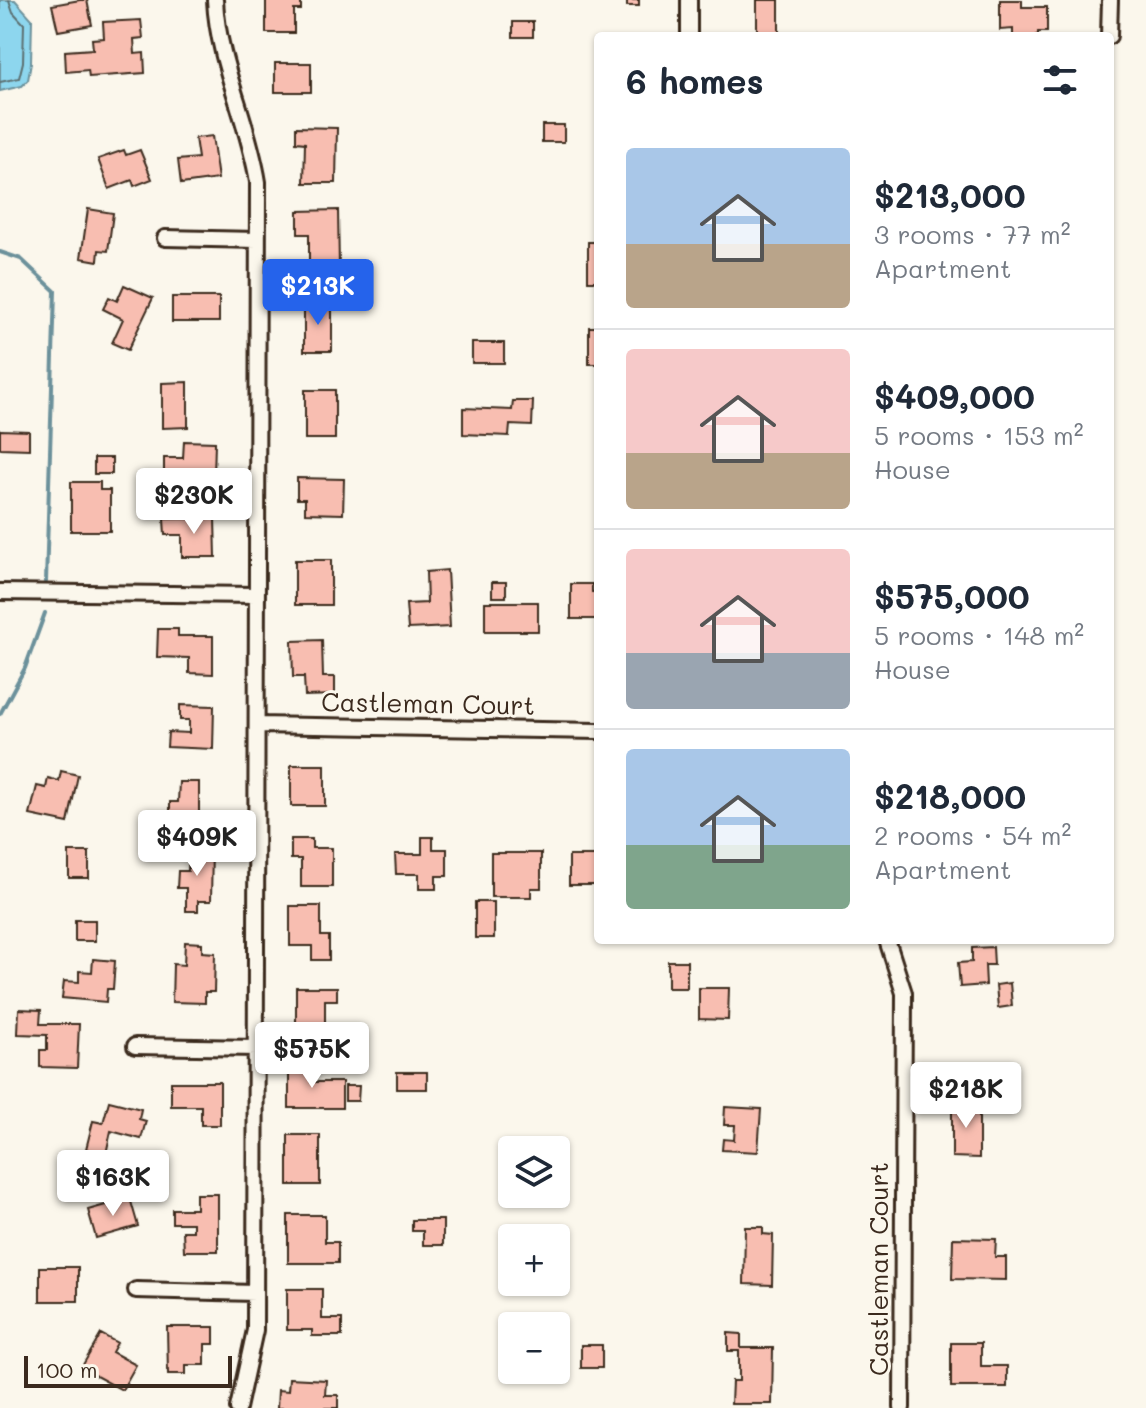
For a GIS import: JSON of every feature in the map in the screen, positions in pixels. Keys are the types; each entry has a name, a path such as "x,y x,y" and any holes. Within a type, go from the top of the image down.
{"street":[{"path":"215,0 218,40 252,147 258,182 255,1330 238,1408"},
{"path":"689,0 689,32"},
{"path":"1109,32 1110,0"},
{"path":"165,238 257,240"},
{"path":"0,592 256,595"},
{"name":"Castleman Court","path":"257,725 594,731"},
{"name":"Castleman Court","path":"888,944 904,993 902,1408"},
{"path":"135,1046 257,1048"},
{"path":"136,1290 255,1293"}],"water":[{"path":"0,0 15,0 32,19 28,80 22,86 0,91"}],"building":[{"path":"87,0 92,25 58,31 52,5"},
{"path":"266,0 301,0 301,10 294,10 294,33 266,33"},
{"path":"627,0 639,0 639,6 627,6"},
{"path":"757,0 779,0 779,32 757,32"},
{"path":"1000,0 1022,0 1022,7 1047,7 1047,32 1000,30"},
{"path":"141,20 143,38 134,39 135,54 144,53 145,73 89,77 88,70 66,72 65,51 93,49 92,39 104,38 103,22"},
{"path":"513,22 533,22 533,37 513,37"},
{"path":"275,63 311,63 311,92 275,92"},
{"path":"542,125 564,125 564,142 542,142"},
{"path":"296,127 337,128 336,183 304,183 305,143 296,142"},
{"path":"212,136 218,179 181,184 178,160 198,158 195,138"},
{"path":"124,150 126,155 140,150 152,179 134,186 132,180 109,189 98,159"},
{"path":"88,209 113,213 108,251 99,250 98,261 81,258"},
{"path":"338,210 339,267 309,267 309,234 298,234 298,211"},
{"path":"588,242 594,242 594,281 588,281"},
{"path":"124,285 153,298 128,350 112,343 123,319 103,309 109,297 117,301"},
{"path":"172,297 219,297 219,322 172,322"},
{"path":"304,303 332,303 332,351 304,351"},
{"path":"589,327 594,327 594,364 589,364"},
{"path":"472,343 504,343 504,363 472,363"},
{"path":"188,382 188,427 162,428 162,383"},
{"path":"305,390 335,390 335,439 305,439"},
{"path":"513,401 533,401 532,426 510,425 509,436 463,434 463,408 512,410"},
{"path":"0,430 29,431 29,449 0,448"},
{"path":"184,441 215,442 214,477 203,477 203,485 164,484 164,458 183,458"},
{"path":"94,458 112,458 112,474 94,474"},
{"path":"297,478 344,479 343,514 305,513 305,499 297,499"},
{"path":"71,482 100,482 100,490 110,490 110,531 71,531"},
{"path":"215,518 216,557 182,557 182,535 165,535 164,519"},
{"path":"295,560 331,560 331,605 295,605"},
{"path":"447,570 450,627 408,629 406,604 427,603 426,572"},
{"path":"492,582 506,582 506,597 492,597"},
{"path":"571,584 592,584 594,619 571,619"},
{"path":"485,602 538,602 538,631 485,631"},
{"path":"158,629 178,629 178,636 213,636 213,674 189,673 189,658 157,657"},
{"path":"322,640 323,677 335,677 335,695 305,696 304,677 293,677 292,641"},
{"path":"180,705 214,706 213,749 167,747 168,732 189,733 189,720 180,720"},
{"path":"291,765 325,765 325,806 291,806"},
{"path":"61,771 78,775 68,823 30,815 37,786 46,788 48,778 59,781"},
{"path":"179,782 199,782 199,836 157,836 157,821 170,821 170,802 178,802"},
{"path":"422,837 433,837 433,849 447,849 447,876 436,876 436,889 419,889 419,874 396,874 395,854 422,854"},
{"path":"291,839 312,839 312,848 332,848 332,887 301,887 301,859 291,859"},
{"path":"189,849 212,849 211,901 198,901 198,911 186,911 186,888 177,888 178,871 188,871"},
{"path":"69,852 89,852 89,878 69,878"},
{"path":"491,853 541,853 541,888 531,888 531,897 491,897"},
{"path":"569,856 594,856 594,885 569,885"},
{"path":"475,902 494,902 494,938 475,938"},
{"path":"290,906 321,906 321,936 329,936 329,960 312,960 312,946 290,946"},
{"path":"75,920 95,920 95,941 75,941"},
{"path":"185,942 202,943 202,952 215,953 214,992 205,992 205,1003 172,1002 173,964 184,965"},
{"path":"993,947 994,965 985,965 986,985 960,987 958,963 972,962 972,948"},
{"path":"93,959 115,961 113,989 107,989 106,1002 62,998 64,981 79,982 79,971 92,972"},
{"path":"668,961 687,961 687,988 668,988"},
{"path":"1010,983 1012,1006 998,1008 996,985"},
{"path":"296,987 337,987 337,1000 325,1000 325,1033 296,1033"},
{"path":"699,988 729,988 728,1020 699,1019"},
{"path":"19,1009 41,1010 40,1024 79,1024 77,1068 40,1067 40,1050 47,1050 47,1035 18,1034"},
{"path":"289,1063 311,1063 311,1082 342,1082 342,1108 289,1108"},
{"path":"397,1072 427,1072 427,1089 397,1089"},
{"path":"171,1082 220,1082 220,1125 201,1125 201,1106 171,1106"},
{"path":"345,1086 359,1086 358,1101 345,1101"},
{"path":"960,1099 979,1100 979,1158 952,1157 952,1110 960,1110"},
{"path":"109,1101 141,1109 139,1119 146,1121 141,1139 111,1131 106,1154 86,1149 93,1121 103,1123"},
{"path":"725,1107 761,1109 758,1152 722,1150 723,1139 734,1140 735,1125 724,1125"},
{"path":"288,1135 320,1135 320,1185 288,1185"},
{"path":"196,1194 218,1194 218,1251 184,1251 183,1231 193,1231 193,1223 172,1223 172,1209 196,1209"},
{"path":"130,1198 138,1226 96,1238 88,1210"},
{"path":"288,1215 325,1215 325,1242 338,1242 338,1263 288,1263"},
{"path":"412,1220 443,1220 443,1245 423,1245 423,1231 412,1231"},
{"path":"745,1227 763,1227 763,1234 773,1235 772,1285 744,1284"},
{"path":"953,1238 996,1239 995,1257 1006,1257 1006,1280 952,1279"},
{"path":"40,1267 78,1267 78,1301 40,1301"},
{"path":"287,1289 322,1289 322,1319 342,1319 342,1336 312,1336 312,1330 287,1330"},
{"path":"167,1327 214,1327 214,1344 205,1344 205,1365 186,1365 186,1374 168,1374"},
{"path":"728,1333 741,1334 741,1348 773,1348 772,1404 731,1404 732,1381 739,1381 739,1351 728,1351"},
{"path":"101,1334 117,1343 112,1352 136,1365 122,1390 81,1368"},
{"path":"951,1343 981,1343 981,1366 1007,1366 1007,1387 951,1387"},
{"path":"581,1345 602,1345 602,1368 581,1368"},
{"path":"289,1378 326,1380 325,1395 338,1395 338,1408 277,1408 278,1390 288,1391"}],"waterway":[{"path":"0,252 21,259 55,291 46,582"},
{"path":"0,714 25,668 45,613"}]}
